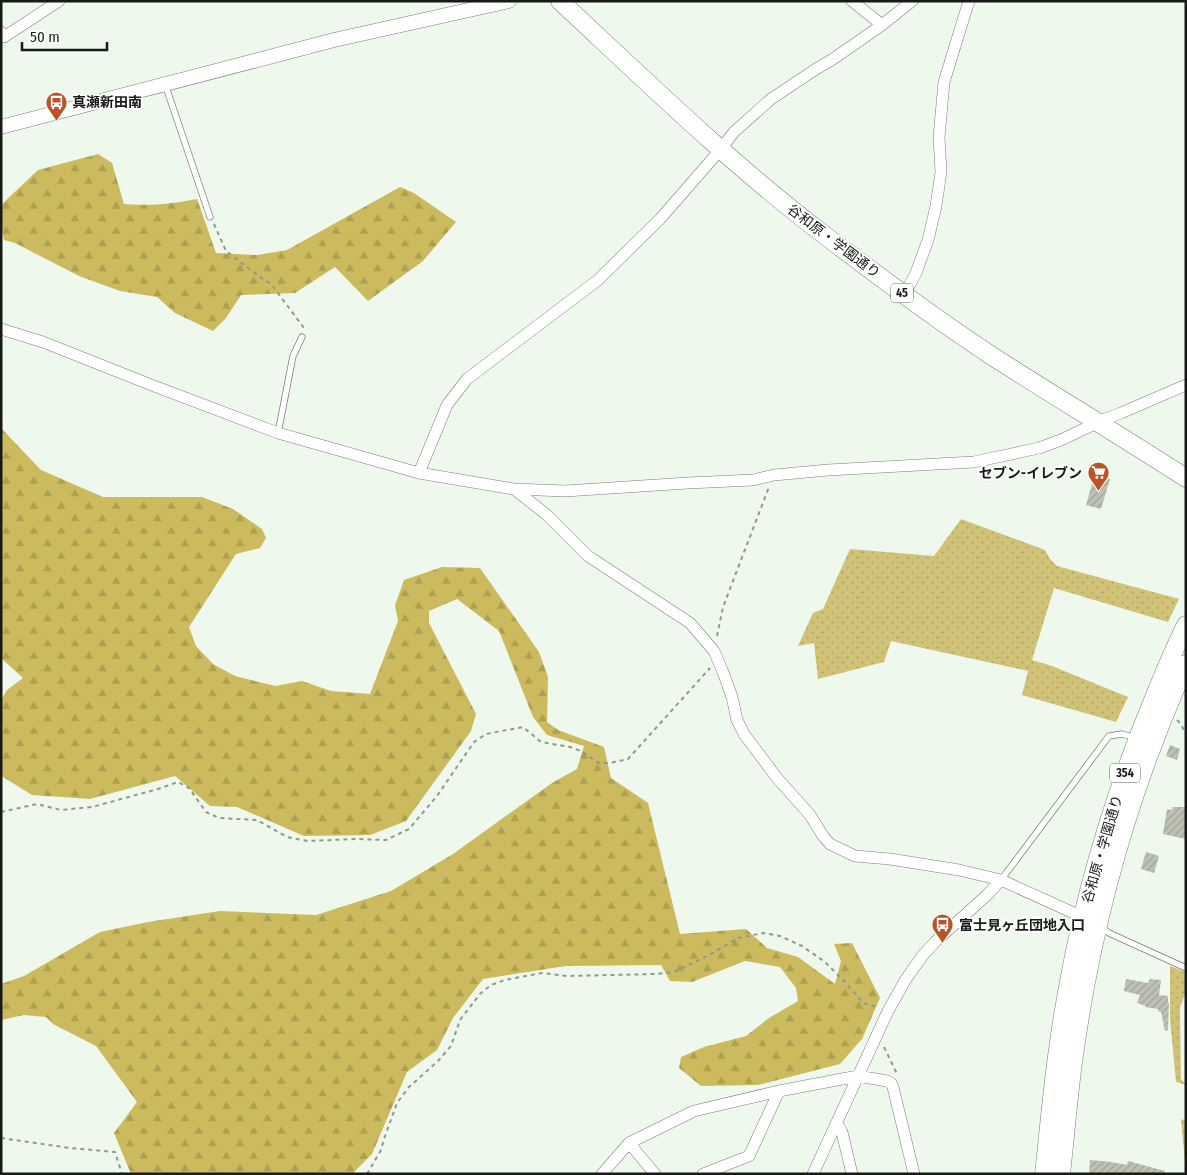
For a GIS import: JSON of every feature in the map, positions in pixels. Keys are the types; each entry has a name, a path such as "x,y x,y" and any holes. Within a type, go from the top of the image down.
{"main road":[{"name":"谷和原・学園通り","path":"560,1 660,95 721,149 777,198 826,236 955,331 1186,478"},
{"name":"谷和原・学園通り","path":"1061,1174 1075,1043 1087,975 1090,884 1106,828 1137,738 1186,625"},
{"name":"谷和原・学園通り","path":"1044,1174 1060,1035 1071,972 1120,840 1164,712 1186,664"}],"street":[{"path":"2,37 59,1"},
{"path":"1,127 334,40 509,1"},
{"path":"852,1 882,25"},
{"path":"419,473 447,405 467,379 598,280 660,219 734,132 771,99 834,59 912,1"},
{"path":"904,294 916,273 928,240 936,206 941,172 939,137 944,82 969,1"},
{"path":"1,328 43,342 278,433 419,473 514,489 573,490 753,480 774,475 828,470 974,462 1039,448 1186,385"},
{"path":"514,489 547,515 588,556 690,623 716,655 732,697 737,720 744,734 777,778 810,815 830,844 855,856 890,859 959,870 1001,880 1090,921"},
{"path":"813,1174 888,1012 906,979 923,955 936,941 1001,880"},
{"path":"602,1174 628,1143 694,1111 858,1076 891,1083 914,1174"},
{"path":"704,1174 749,1156 778,1092"},
{"path":"837,1124 842,1132 852,1174"},
{"path":"628,1143 655,1174"}],"lane":[{"path":"165,84 210,217"},
{"path":"278,433 293,356 302,337"},
{"path":"1001,880 1109,736 1122,734 1137,738"},
{"path":"1090,921 1109,933 1186,968"}],"path":[{"path":"210,217 226,251 272,285 304,328 302,337"},
{"path":"1,812 37,804 61,810 92,807 178,782 189,788 206,812 219,818 256,820 287,837 308,841 386,840 409,829 437,796 474,742 486,734 523,727 541,742 570,747 581,751 599,763 628,759 716,655 723,607 774,475"},
{"path":"367,1174 381,1150 397,1103 410,1086 438,1061 451,1046 460,1020 480,994 491,985 505,980 542,973 567,976 674,972 713,953 738,938 763,933 780,936 802,946 825,962 863,1003 888,1012"},
{"path":"1,1138 70,1148 115,1152 122,1174"}],"shaded area":[{"path":"961,519 1045,550 1057,566 1179,599 1168,622 1054,588 1032,660 1052,666 1128,697 1116,722 1022,695 1028,671 891,641 884,662 818,679 814,643 798,646 813,613 823,609 850,549 934,556"},
{"path":"1170,966 1186,972 1186,991 1180,1008 1181,1079 1186,1085 1176,1082 1170,1019"},
{"path":"1181,1119 1186,1121 1186,1174"}],"green space":[{"path":"98,154 112,163 124,204 160,204 197,199 216,253 257,255 287,250 400,187 414,193 456,222 423,261 368,301 335,267 295,293 241,295 226,318 213,331 175,313 157,297 120,291 79,276 15,243 4,240 1,225 1,205 38,170"},
{"path":"1,428 41,470 103,497 202,497 233,509 262,529 266,538 260,548 236,554 189,627 196,646 213,664 235,676 275,686 302,681 331,691 370,694 398,621 395,605 404,580 442,567 480,568 539,652 548,677 547,722 558,730 604,747 611,778 648,803 680,934 746,929 767,948 798,957 835,984 841,961 834,944 852,943 880,998 862,1039 840,1064 758,1085 701,1086 679,1068 681,1057 704,1047 746,1036 769,1018 798,1001 796,988 780,967 745,961 692,982 670,981 661,965 566,966 483,979 453,1018 437,1050 407,1072 372,1154 352,1174 131,1174 114,1133 137,1102 96,1046 53,1024 46,1017 24,1015 1,1020 1,984 24,976 100,932 148,922 220,911 316,915 391,891 453,854 552,783 577,769 584,746 547,735 533,717 499,631 457,599 429,611 429,623 476,714 471,731 406,821 370,835 304,836 237,807 210,806 175,776 90,799 32,795 1,775 1,700 7,690 23,678 1,658"}],"building":[{"name":"セブン-イレブン","path":"1095,474 1110,479 1101,509 1086,505"},
{"path":"1170,745 1180,749 1177,760 1166,756"},
{"path":"1173,807 1186,807 1186,839 1163,834 1167,809 1172,810"},
{"path":"1146,852 1159,856 1154,873 1141,869"},
{"path":"1126,979 1148,983 1150,979 1161,980 1159,995 1168,996 1169,1003 1168,1030 1165,1031 1161,1012 1158,1009 1145,1007 1137,1003 1140,995 1124,991"},
{"path":"1090,1160 1127,1165 1128,1161 1165,1171 1165,1174 1089,1174"}],"place":[{"name":"真瀬新田南","path":"56,121"},
{"name":"セブン-イレブン","path":"1098,492"},
{"name":"富士見ヶ丘団地入口","path":"943,944"}]}
